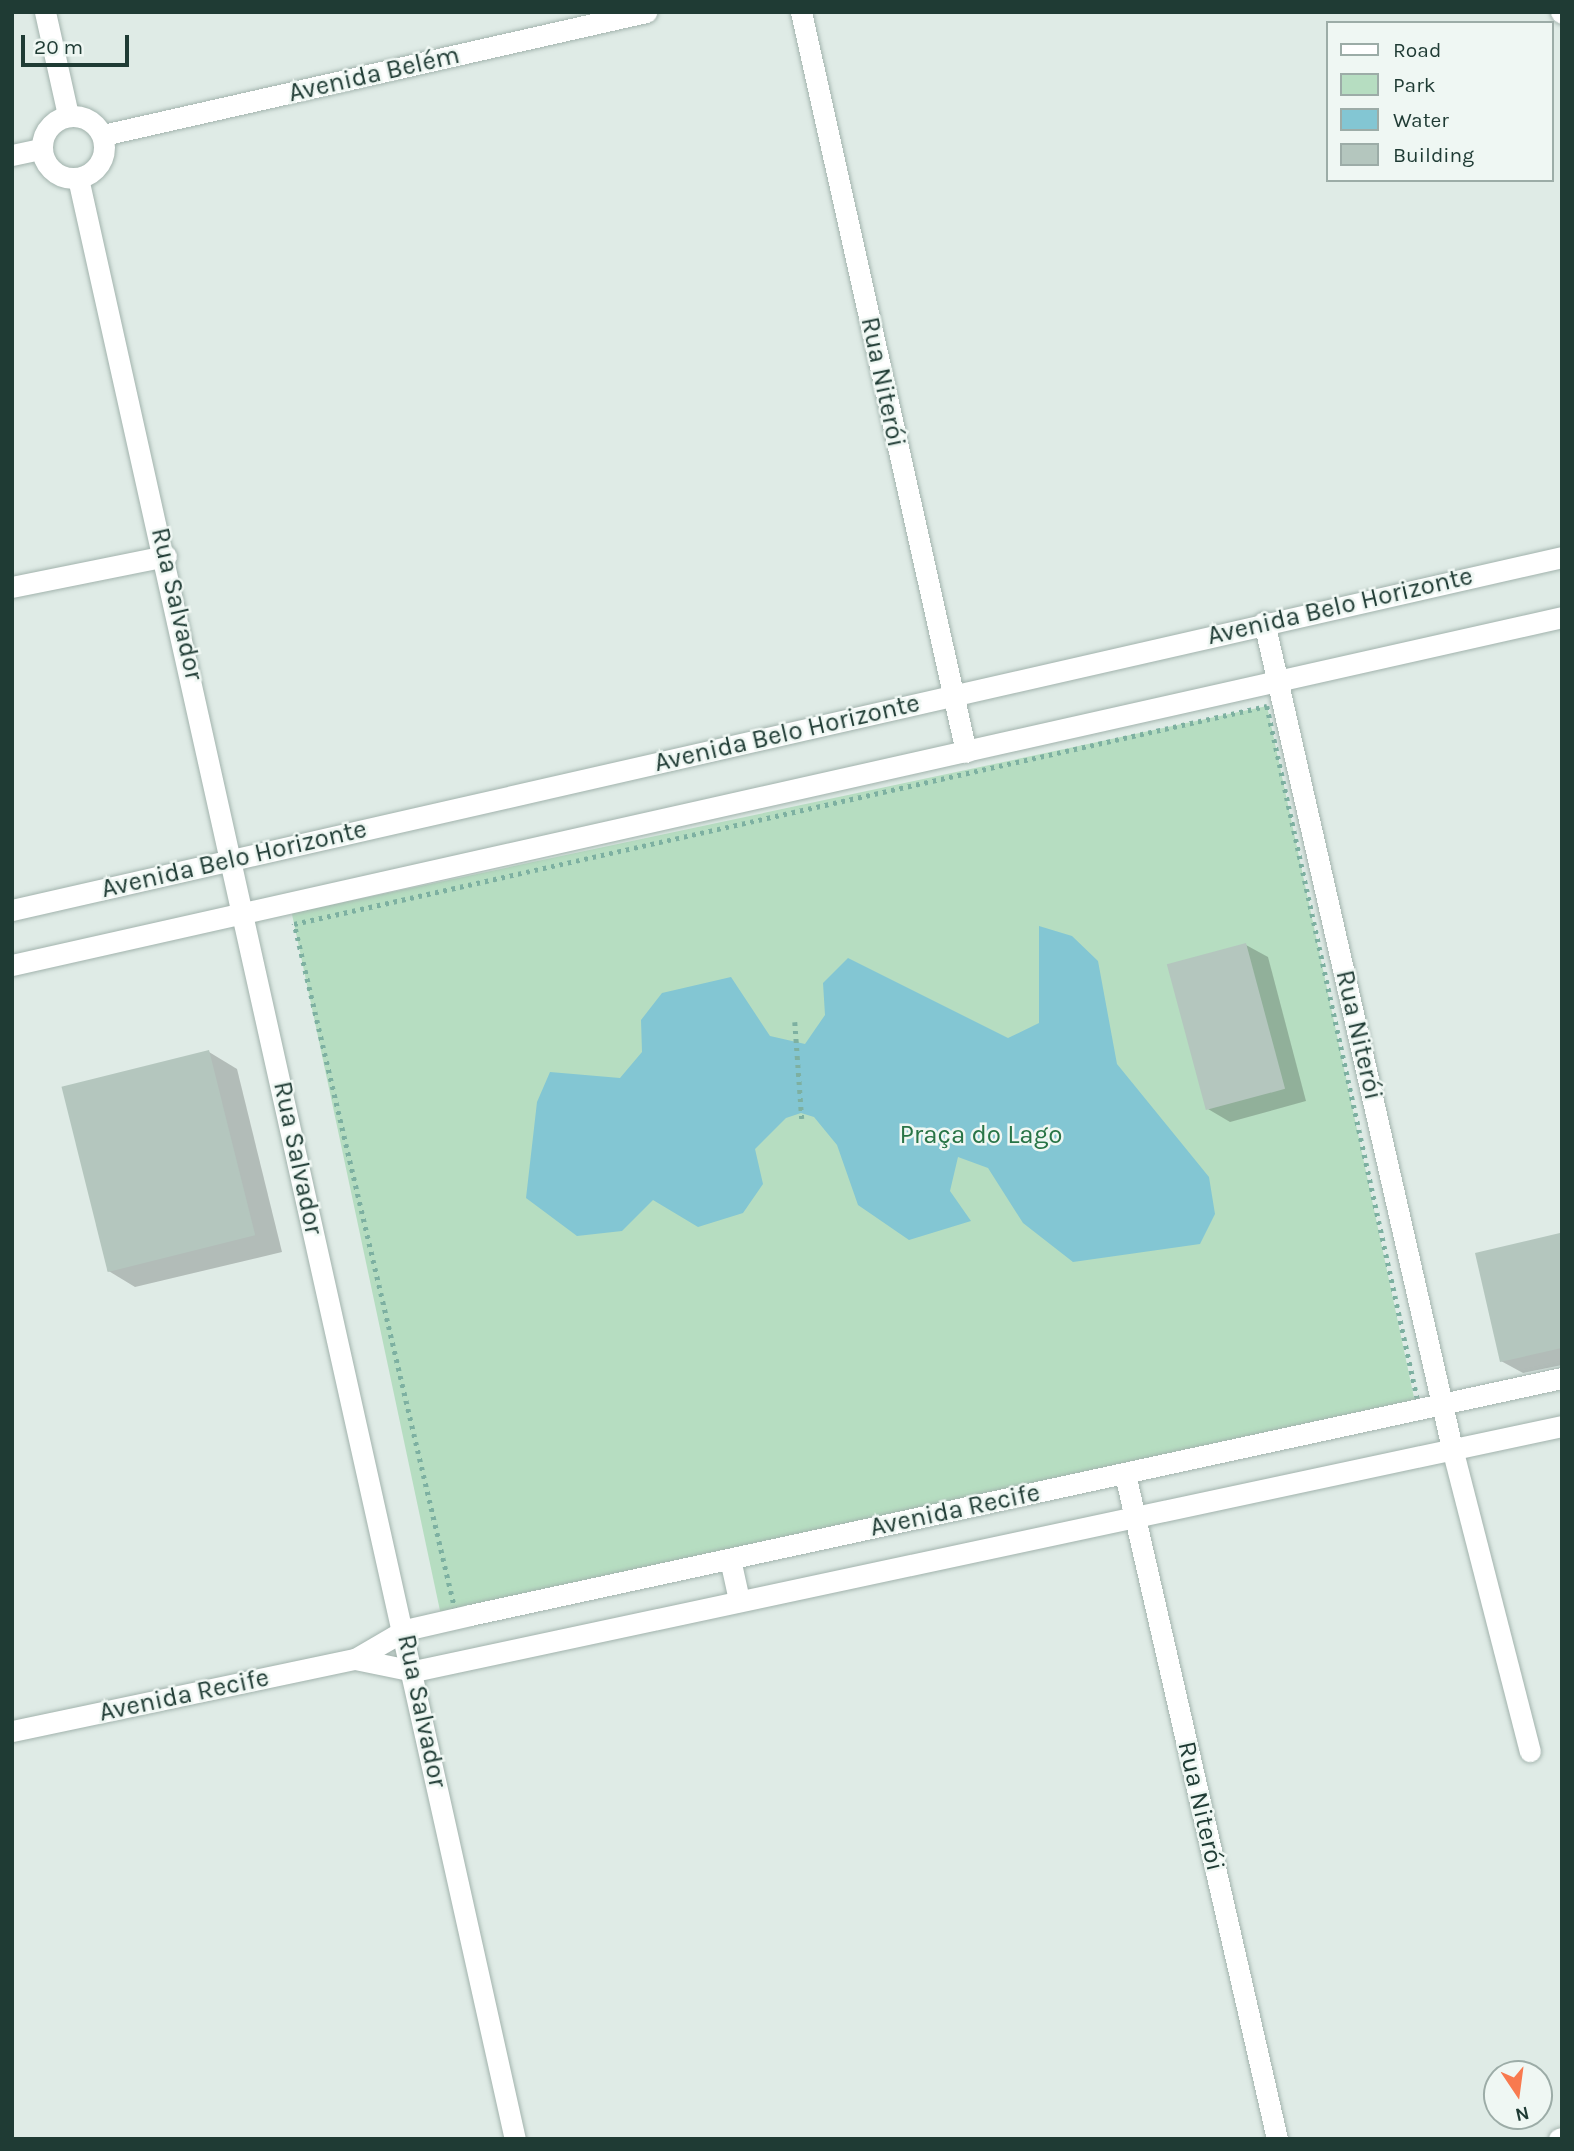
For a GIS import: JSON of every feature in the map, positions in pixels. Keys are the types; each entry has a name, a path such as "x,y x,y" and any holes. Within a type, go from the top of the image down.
{"street":[{"path":"45,12 68,115"},
{"name":"Avenida Belém","path":"103,135 646,12"},
{"name":"Rua Niterói","path":"801,12 966,752"},
{"path":"68,115 83,117 103,135 101,163 78,178 49,167 41,149 47,128 68,115"},
{"path":"12,155 41,149"},
{"name":"Rua Salvador","path":"78,178 234,859 414,1671 514,2139"},
{"path":"12,587 166,556"},
{"name":"Avenida Belo Horizonte","path":"12,910 952,696 1264,622 1562,557"},
{"path":"12,965 1562,617"},
{"name":"Rua Niterói","path":"1264,622 1452,1448 1530,1751"},
{"name":"Avenida Recife","path":"12,1731 355,1659 405,1630 1562,1378"},
{"name":"Avenida Recife","path":"355,1659 414,1671 1562,1426"},
{"name":"Rua Niterói","path":"1125,1474 1277,2139"},
{"path":"730,1559 739,1600"}],"path":[{"path":"1267,706 1419,1406 455,1611 294,924 308,921 1267,706"},
{"path":"795,1023 802,1119"}],"green space":[{"name":"Praça do Lago","path":"1267,706 1416,1406 441,1614 292,913"}],"water":[{"path":"1039,926 1072,936 1098,961 1117,1064 1209,1177 1215,1214 1200,1244 1073,1262 1023,1223 988,1168 958,1157 950,1191 971,1221 909,1240 858,1205 837,1145 814,1117 801,1113 786,1118 755,1149 763,1184 743,1213 698,1227 653,1200 622,1231 577,1236 526,1198 537,1102 550,1072 620,1078 642,1052 641,1020 662,993 731,977 770,1036 805,1044 825,1015 823,983 848,958 1008,1038 1039,1023"}],"building":[{"path":"1246,943 1285,1089 1206,1110 1167,964"},
{"path":"209,1050 255,1235 108,1272 62,1087"},
{"path":"1560,1233 1562,1348 1500,1362 1475,1253"}]}
